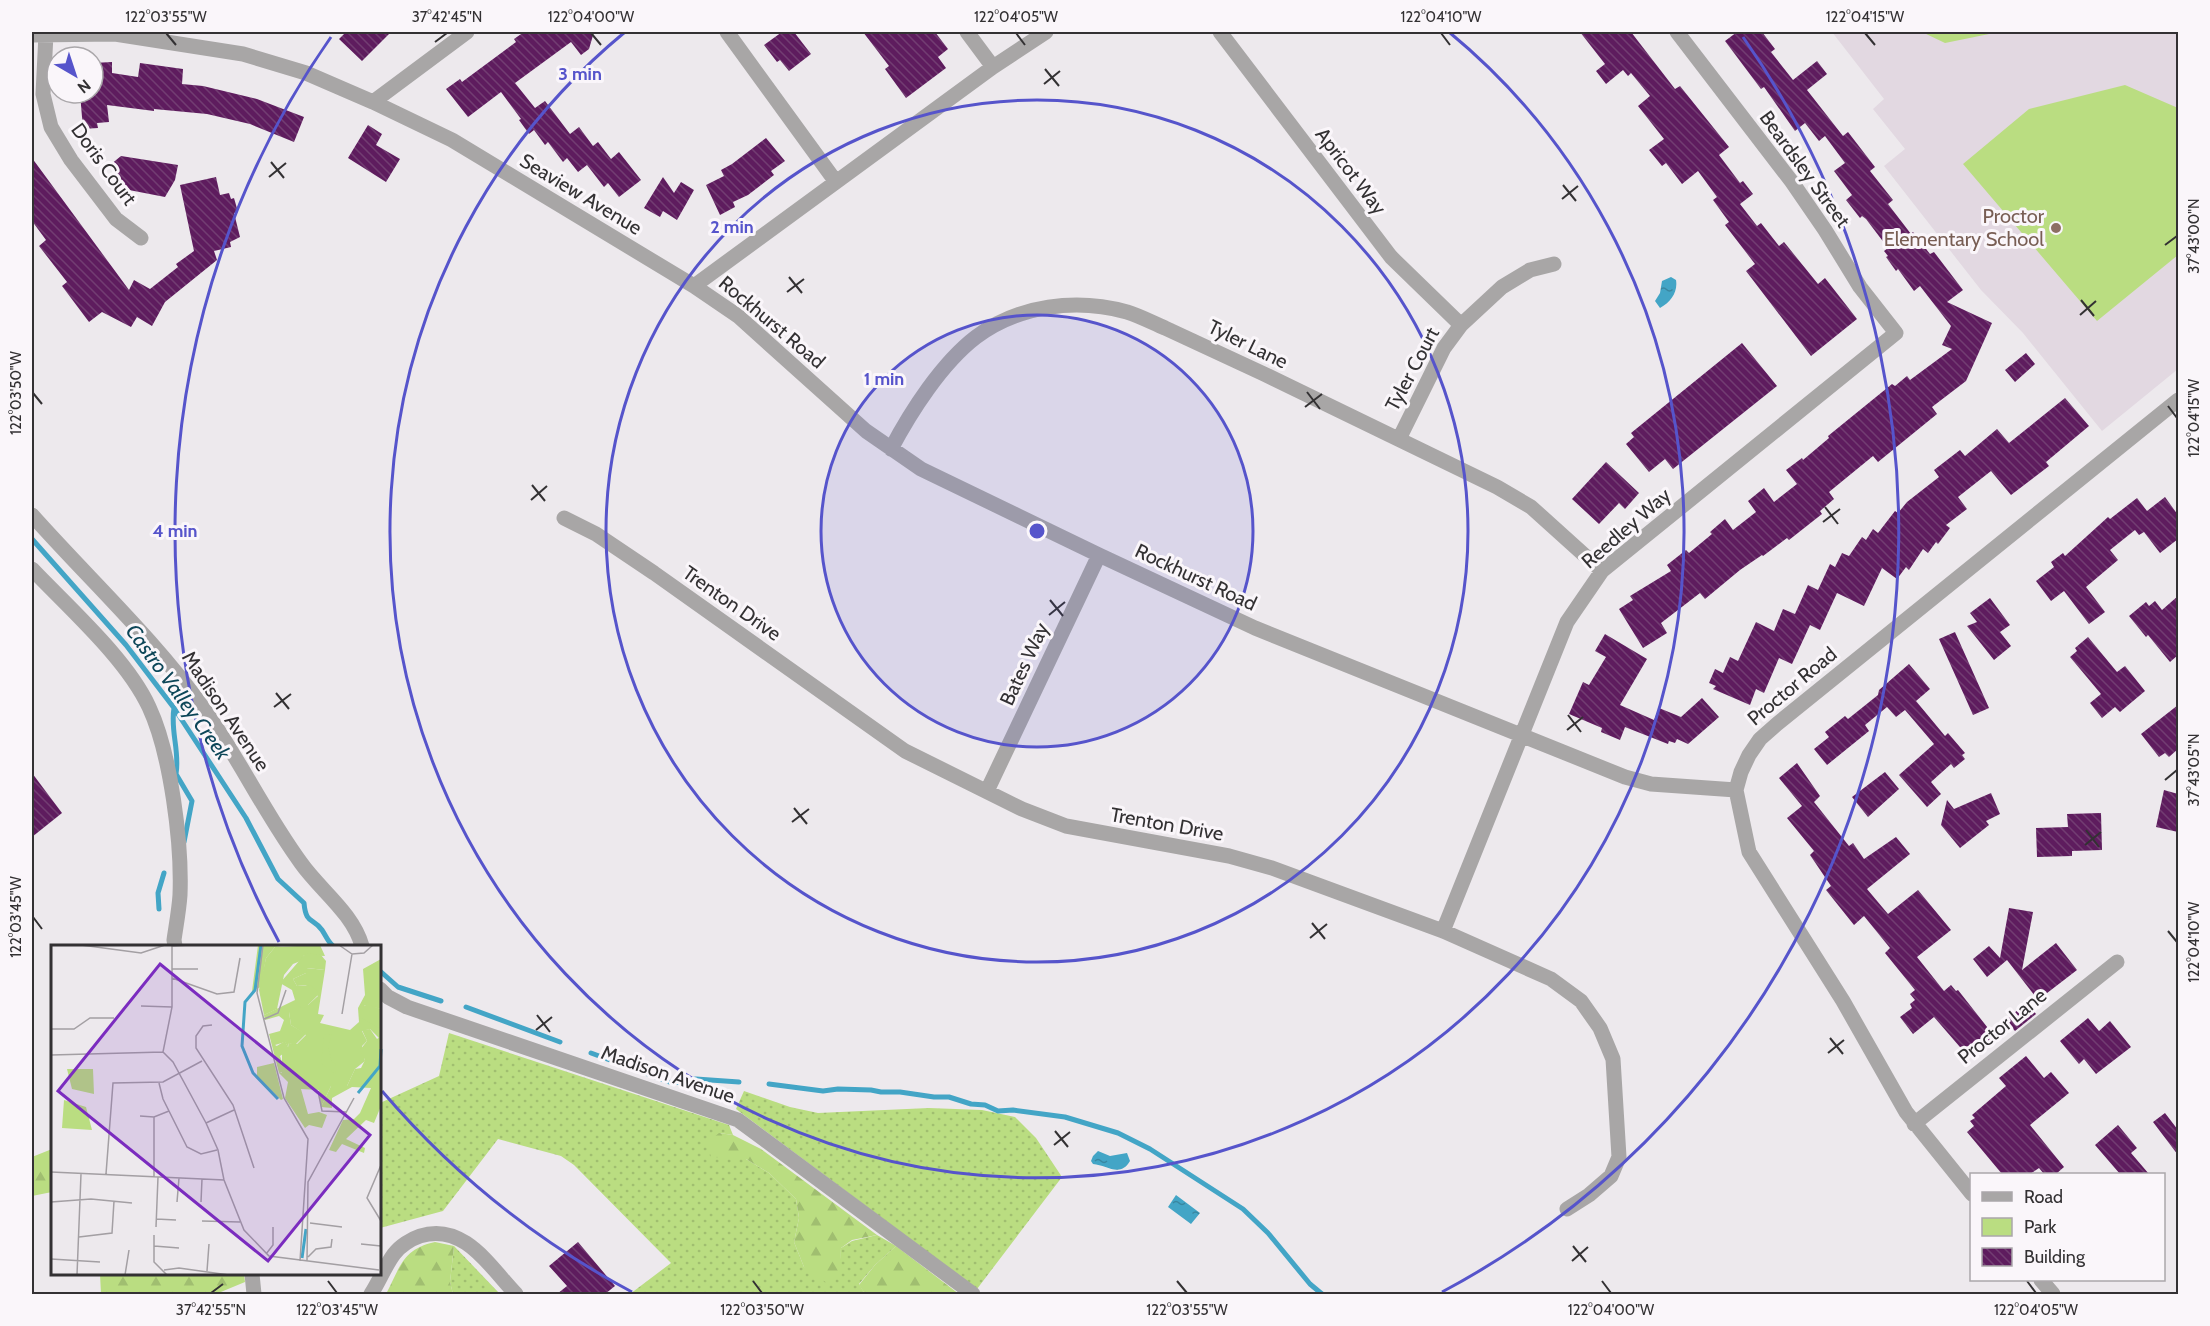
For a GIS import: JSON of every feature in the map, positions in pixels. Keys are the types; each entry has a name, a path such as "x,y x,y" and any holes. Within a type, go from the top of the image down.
{"street":[{"path":"373,102 467,32"},
{"path":"727,32 836,182"},
{"path":"967,32 993,67"},
{"path":"694,286 993,67 1046,32"},
{"name":"Apricot Way","path":"1220,32 1391,257 1461,326"},
{"name":"Beardsley Street","path":"1677,32 1792,182 1860,287 1896,333"},
{"name":"Seaview Avenue","path":"39,34 115,34 187,44 243,54 306,73 452,140 694,286"},
{"name":"Doris Court","path":"39,34 43,94 51,126 71,160 116,219 141,238"},
{"name":"Tyler Court","path":"1399,439 1444,348 1461,326 1502,287 1530,270 1554,264"},
{"name":"Rockhurst Road","path":"694,286 738,316 866,431 891,449 921,468 1099,555 1301,647 1637,781 1736,790"},
{"name":"Tyler Lane","path":"891,449 901,430 951,360 976,337 1006,320 1037,309 1068,305 1099,306 1129,313 1197,342 1497,487 1531,507 1602,572"},
{"name":"Reedley Way","path":"1443,931 1567,622 1602,572 1896,333"},
{"name":"Proctor Road","path":"1736,790 1749,755 1760,739 1777,724 2178,400"},
{"name":"Madison Avenue","path":"32,515 166,658 205,711 300,862 323,891 348,916 362,945"},
{"name":"Trenton Drive","path":"564,519 596,534 654,573 905,751 1022,809 1065,826 1229,856 1272,868 1443,931 1551,979 1581,1001 1600,1028 1614,1059 1619,1157 1611,1176 1567,1209"},
{"name":"Bates Way","path":"987,791 1099,555"},
{"path":"32,569 105,645 149,707 167,768 179,840 180,896 175,945"},
{"path":"1736,790 1749,852 1843,1002 1914,1124 1970,1193"},
{"name":"Proctor Lane","path":"1914,1124 2116,962"},
{"name":"Madison Avenue","path":"381,990 388,997 407,1007 738,1120 973,1294"},
{"path":"371,1294 395,1253 412,1238 429,1233 447,1233 466,1242 516,1294"},
{"path":"252,1275 254,1294"},
{"path":"2042,1281 2053,1294"}],"shaded area":[{"name":"Proctor Elementary School","path":"1832,32 2178,32 2178,369 2102,431 2023,333 1981,290 1884,166 1905,149 1873,109 1884,99"}],"green space":[{"path":"1922,32 1999,32 1945,43"},
{"path":"2125,85 2178,108 2178,255 2097,321 1963,164 2029,109"},
{"path":"449,1033 729,1125 733,1135 719,1133 746,1159 769,1173 796,1199 799,1218 794,1242 804,1267 839,1271 841,1248 852,1241 877,1235 896,1246 859,1284 865,1294 630,1294 671,1263 574,1165 561,1156 498,1139 443,1211 381,1228 381,1103 439,1076"},
{"path":"744,1091 790,1107 818,1113 929,1108 982,1110 1015,1117 1036,1138 1062,1177 977,1289 736,1109"},
{"path":"719,1133 733,1135 761,1149 877,1235 852,1240 841,1248 840,1271 827,1283 804,1267 794,1242 799,1218 796,1199 769,1173 746,1159 711,1157 707,1143"},
{"path":"51,1149 51,1192 32,1196 32,1157"},
{"path":"435,1242 454,1246 450,1282 453,1294 386,1294 403,1261 415,1249"},
{"path":"454,1246 500,1294 453,1294 450,1282"},
{"path":"896,1246 959,1294 865,1294 859,1285 875,1265"},
{"path":"100,1275 244,1275 245,1282 216,1294 101,1294"}],"water":[{"path":"1671,277 1676,280 1675,293 1660,308 1655,301 1660,293 1662,281"},
{"path":"1098,1151 1110,1156 1127,1153 1130,1161 1118,1170 1093,1164 1091,1161"},
{"path":"1176,1195 1200,1213 1191,1224 1168,1207"}],"building":[{"path":"346,32 391,32 362,61 339,39"},
{"path":"524,32 594,32 589,49 581,55 571,42 515,83 535,108 545,101 570,134 579,127 593,146 598,142 611,159 619,152 641,180 619,197 608,183 604,187 587,165 578,172 567,158 563,162 548,142 545,145 534,130 529,134 501,92 468,117 446,89 460,79 462,82 516,42 514,39"},
{"path":"782,32 794,32 811,54 789,71 780,60 777,62 764,45"},
{"path":"863,32 935,32 948,49 938,57 946,68 906,98 885,69 889,66"},
{"path":"1580,32 1631,32 1675,89 1680,86 1729,147 1719,155 1740,183 1743,181 1753,194 1740,204 1757,226 1761,223 1779,246 1784,242 1818,284 1825,278 1857,319 1811,356 1746,271 1755,264 1725,225 1729,222 1713,200 1717,197 1698,171 1682,184 1666,163 1662,166 1649,150 1664,139 1638,106 1650,96 1631,73 1628,76 1623,70 1606,84 1596,71 1605,64"},
{"path":"1737,32 1762,32 1775,49 1771,52 1793,80 1817,61 1827,74 1807,90 1843,136 1848,132 1875,167 1870,171 1893,200 1888,204 1911,234 1913,232 1930,254 1934,252 1963,290 1947,302 1992,323 1966,381 1932,407 1937,414 1878,462 1873,456 1829,492 1834,499 1820,511 1822,514 1789,540 1787,538 1740,570 1705,599 1700,593 1661,623 1667,633 1643,648 1619,609 1633,600 1630,596 1671,571 1667,565 1686,550 1689,553 1712,534 1710,532 1725,519 1733,530 1756,512 1748,501 1764,488 1774,502 1797,484 1786,470 1802,458 1803,460 1829,438 1828,436 1892,384 1895,386 1907,376 1910,380 1952,349 1942,345 1951,326 1920,286 1914,291 1898,269 1896,271 1886,257 1888,256 1884,251 1888,248 1866,219 1862,216 1860,218 1846,200 1852,195 1834,171 1845,163 1825,136 1819,141 1805,123 1795,131 1764,87 1761,89 1725,41"},
{"path":"105,62 112,62 112,73 138,77 140,63 183,69 182,84 203,86 257,99 304,117 294,142 250,124 207,114 107,105 109,122 97,123 98,128 83,129 81,105 105,105"},
{"path":"368,125 382,134 376,145 400,159 386,182 348,158"},
{"path":"766,138 785,161 771,171 774,175 748,195 733,202 735,207 720,215 706,185 724,176 721,170"},
{"path":"121,156 178,165 175,180 165,197 129,190 110,165"},
{"path":"32,158 129,290 134,280 150,289 178,267 176,264 194,251 180,185 216,177 220,195 229,193 231,199 234,198 238,212 234,213 240,237 230,242 231,247 214,251 217,260 165,302 152,326 137,317 131,327 102,312 89,322 62,286 67,282 39,246 46,240 32,221"},
{"path":"663,177 674,193 681,182 694,190 677,220 663,211 660,217 644,208"},
{"path":"1742,343 1777,386 1673,469 1665,459 1649,472 1626,444 1634,437 1631,433"},
{"path":"2026,353 2035,364 2015,382 2005,370"},
{"path":"2065,398 2089,426 2046,462 2049,466 2011,495 1991,471 1958,497 1967,509 1946,525 1950,528 1938,544 1936,542 1928,553 1923,549 1909,570 1906,567 1897,579 1882,568 1864,606 1837,593 1820,630 1810,625 1792,664 1779,658 1764,693 1756,689 1750,705 1713,689 1716,686 1709,683 1715,669 1723,673 1730,657 1738,661 1756,622 1774,631 1783,609 1795,614 1808,585 1818,590 1830,564 1835,567 1842,553 1849,556 1862,537 1866,540 1873,529 1878,533 1895,511 1898,513 1907,502 1939,477 1934,470 1960,450 1965,456 1997,429 2009,443"},
{"path":"1606,462 1639,493 1625,509 1619,503 1599,524 1572,499"},
{"path":"2165,497 2178,515 2178,539 2160,553 2144,532 2139,535 2135,530 2110,550 2118,560 2086,587 2105,612 2089,624 2064,591 2051,601 2036,581 2054,567 2051,562 2063,553 2065,556 2108,517 2110,519 2137,498 2147,511"},
{"path":"2178,596 2178,655 2170,662 2129,616 2146,602 2149,606 2155,601 2162,610"},
{"path":"1990,598 2010,625 2000,632 2011,646 1994,660 1967,626 1977,622 1970,613"},
{"path":"1955,632 1989,708 1973,715 1939,639"},
{"path":"1605,634 1647,659 1620,705 1654,720 1659,708 1681,717 1702,698 1719,717 1688,744 1677,739 1675,743 1669,741 1668,744 1625,727 1620,740 1601,732 1602,728 1569,714 1583,682 1589,685 1606,657 1595,651"},
{"path":"2088,637 2117,672 2125,666 2145,691 2120,712 2115,707 2102,718 2090,703 2101,694 2070,657 2077,651 2075,648"},
{"path":"1909,664 1930,689 1916,701 1945,736 1948,733 1965,753 1962,755 1965,759 1954,768 1951,764 1931,782 1941,794 1927,807 1899,775 1934,744 1905,710 1896,717 1887,707 1865,725 1869,731 1827,765 1814,749 1829,737 1825,732 1845,716 1848,719 1878,695 1879,690"},
{"path":"2178,705 2178,749 2169,757 2165,753 2159,757 2141,734"},
{"path":"1797,763 1820,796 1814,802 1849,846 1853,843 1864,859 1896,837 1910,854 1867,889 1888,914 1918,890 1951,930 1917,957 1944,991 1951,985 1956,991 1958,990 1995,1037 1976,1052 1973,1048 1966,1054 1934,1017 1913,1034 1900,1017 1912,1008 1910,1004 1915,1000 1910,994 1915,990 1885,953 1890,948 1864,916 1854,925 1826,890 1831,886 1810,855 1814,851 1787,818 1802,806 1779,778"},
{"path":"1885,772 1899,789 1868,817 1852,797"},
{"path":"32,773 62,813 32,837"},
{"path":"2164,790 2178,794 2178,832 2156,827"},
{"path":"1991,793 2000,814 1986,821 1989,825 1960,848 1941,825 1947,800 1954,809"},
{"path":"2101,813 2102,850 2072,851 2072,856 2037,857 2036,828 2068,827 2067,814"},
{"path":"2009,908 2033,912 2022,970 2056,943 2077,970 2038,1000 2007,960 1987,977 1973,959 1989,946 2000,958"},
{"path":"2027,1003 2036,1014 2015,1031 2005,1020"},
{"path":"2088,1018 2099,1031 2110,1021 2131,1047 2096,1074 2084,1059 2079,1064 2060,1041"},
{"path":"2026,1056 2044,1078 2051,1072 2069,1093 2030,1125 2064,1167 2057,1173 2043,1173 2039,1168 2032,1173 2001,1173 1967,1132 1974,1126 1970,1121 1975,1118 1972,1115 2006,1086 1999,1078"},
{"path":"2165,1113 2178,1130 2178,1155 2153,1122"},
{"path":"2118,1125 2137,1148 2131,1153 2148,1173 2119,1173 2095,1145"},
{"path":"578,1242 615,1286 605,1294 557,1294 567,1286 549,1266"}],"waterway":[{"name":"Castro Valley Creek","path":"32,539 126,645 174,708 246,818 278,879 304,903 306,915 319,926 332,945"},
{"path":"174,708 176,774 192,801 184,842"},
{"path":"159,909 158,893 164,873"},
{"path":"381,972 398,987 441,1001"},
{"path":"466,1007 560,1042"},
{"path":"591,1053 672,1083 696,1079 739,1082"},
{"path":"769,1084 823,1091 871,1090 949,1097 971,1104 985,1105 998,1111 1013,1110 1065,1117 1118,1133 1150,1149 1243,1209 1268,1233 1310,1284 1322,1294"}],"place":[{"name":"Proctor Elementary School","path":"2056,228"}]}
